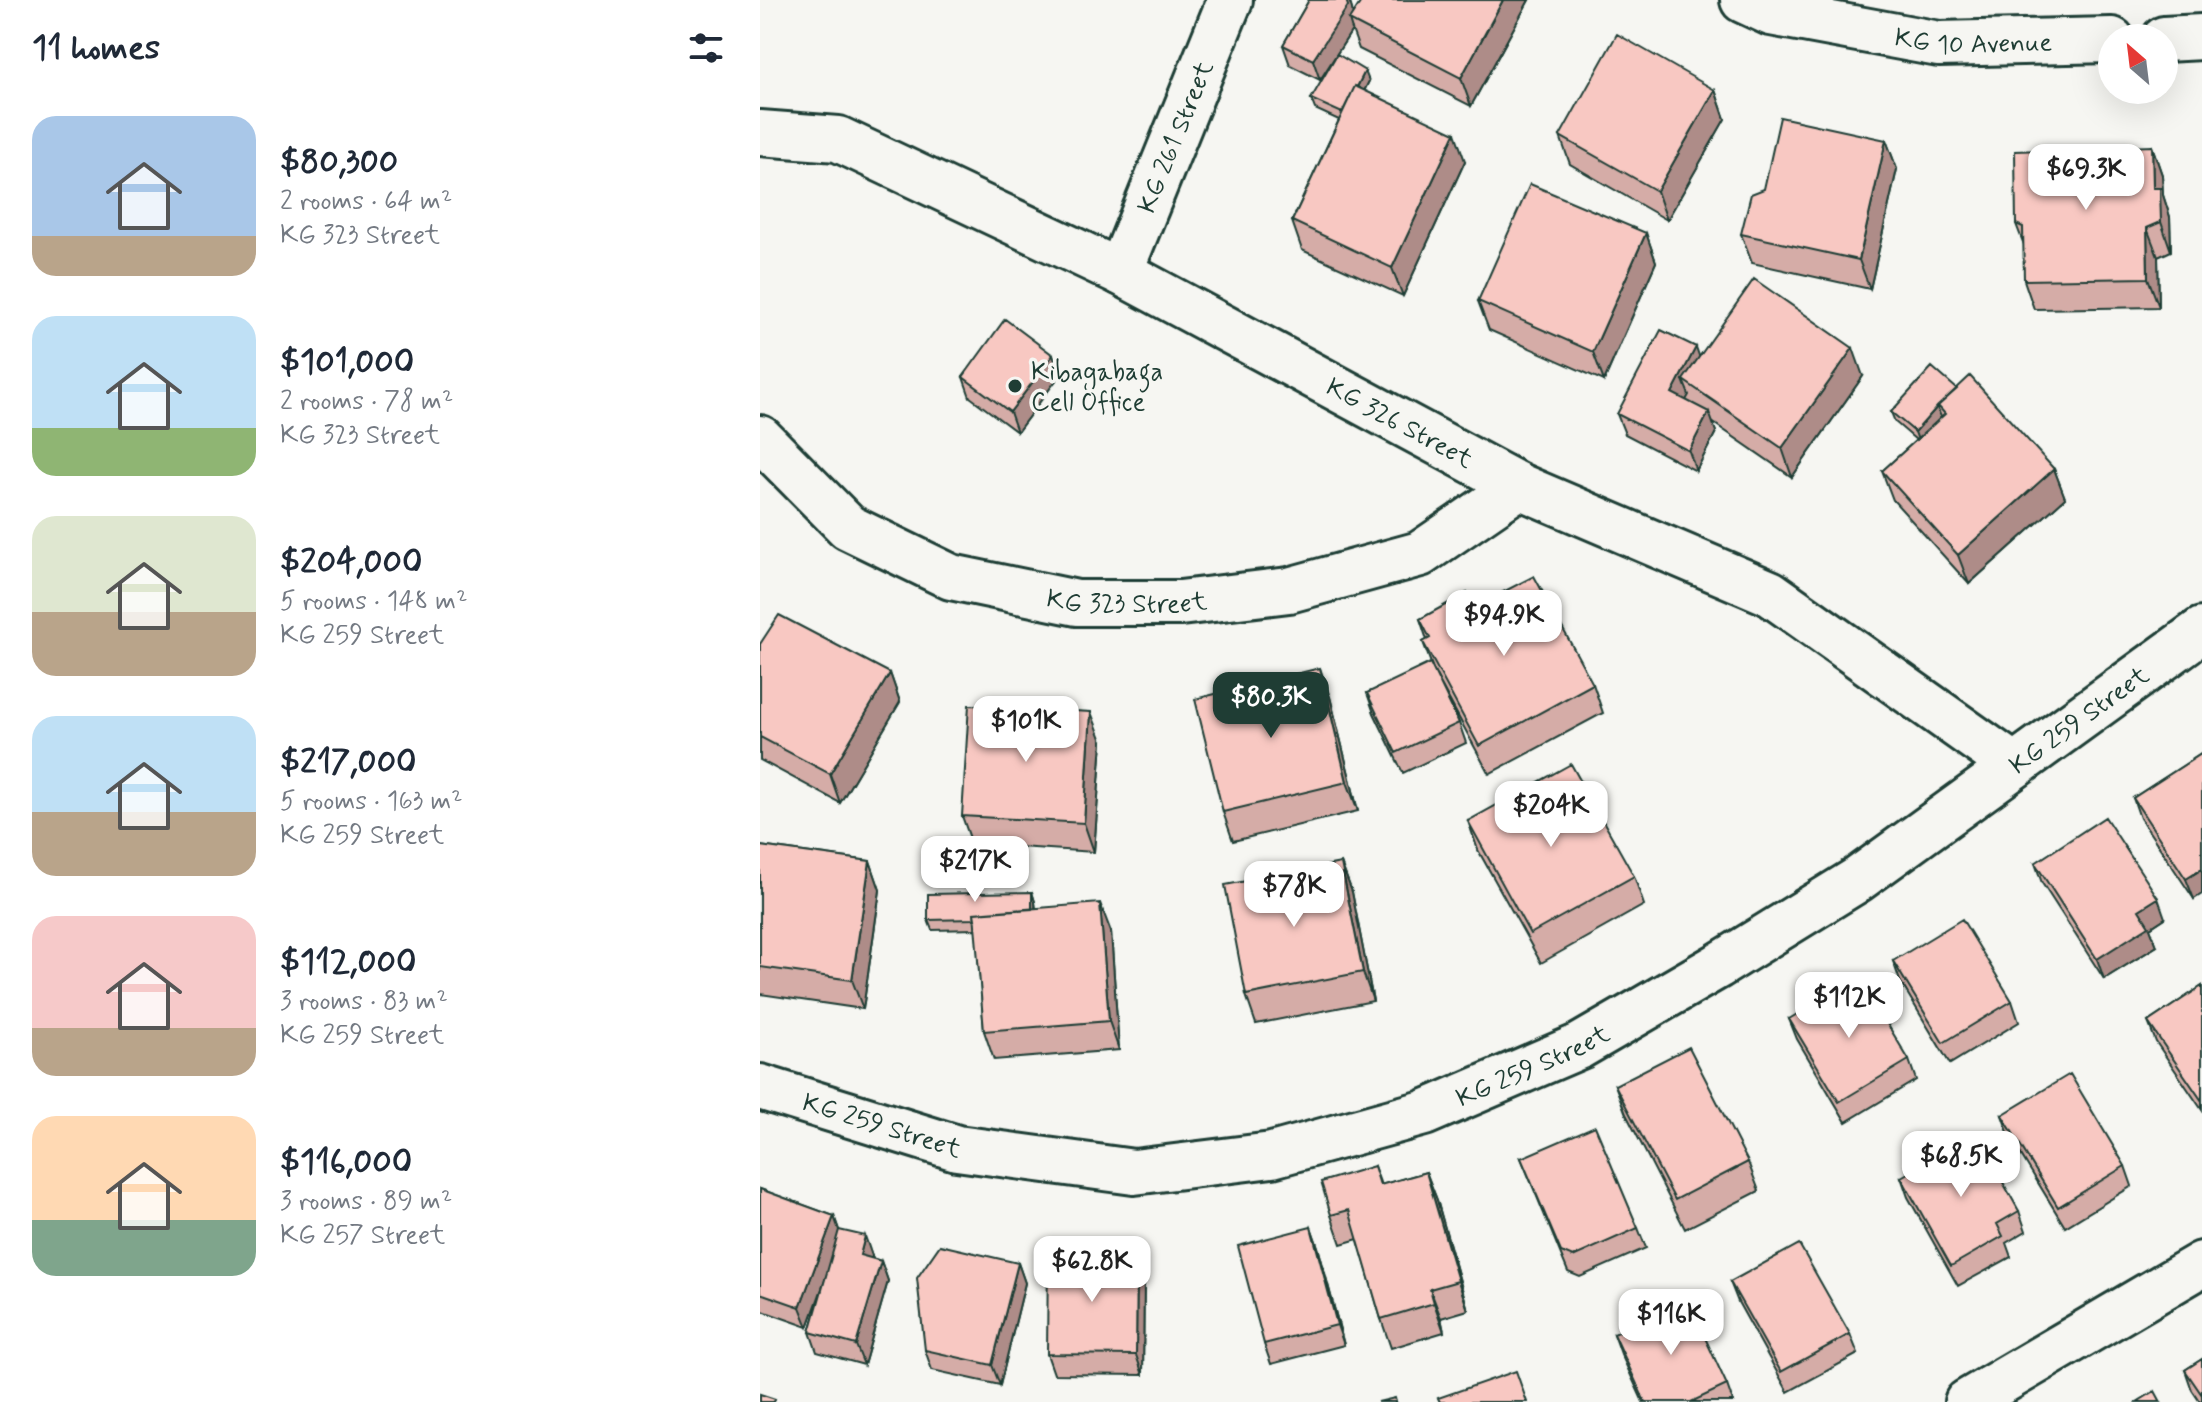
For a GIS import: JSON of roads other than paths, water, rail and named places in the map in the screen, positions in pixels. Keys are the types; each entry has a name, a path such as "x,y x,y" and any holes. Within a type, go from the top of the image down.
{"street":[{"name":"KG 261 Street","path":"1120,272 1230,0"},
{"name":"KG 10 Avenue","path":"1743,0 1771,13 1939,44 2098,40"},
{"path":"2178,38 2202,37"},
{"name":"KG 326 Street","path":"760,133 838,139 1120,272 1519,486 1770,593 2014,766"},
{"name":"KG 323 Street","path":"760,438 848,527 951,577 1077,603 1180,603 1289,590 1420,554 1519,486"},
{"name":"KG 259 Street","path":"760,1087 957,1148 1134,1172 1272,1155 1424,1113 1580,1046 1857,880 2202,630"},
{"path":"1967,1402 2202,1264"}],"place":[{"name":"Kibagabaga Cell Office","path":"1015,386"}]}
